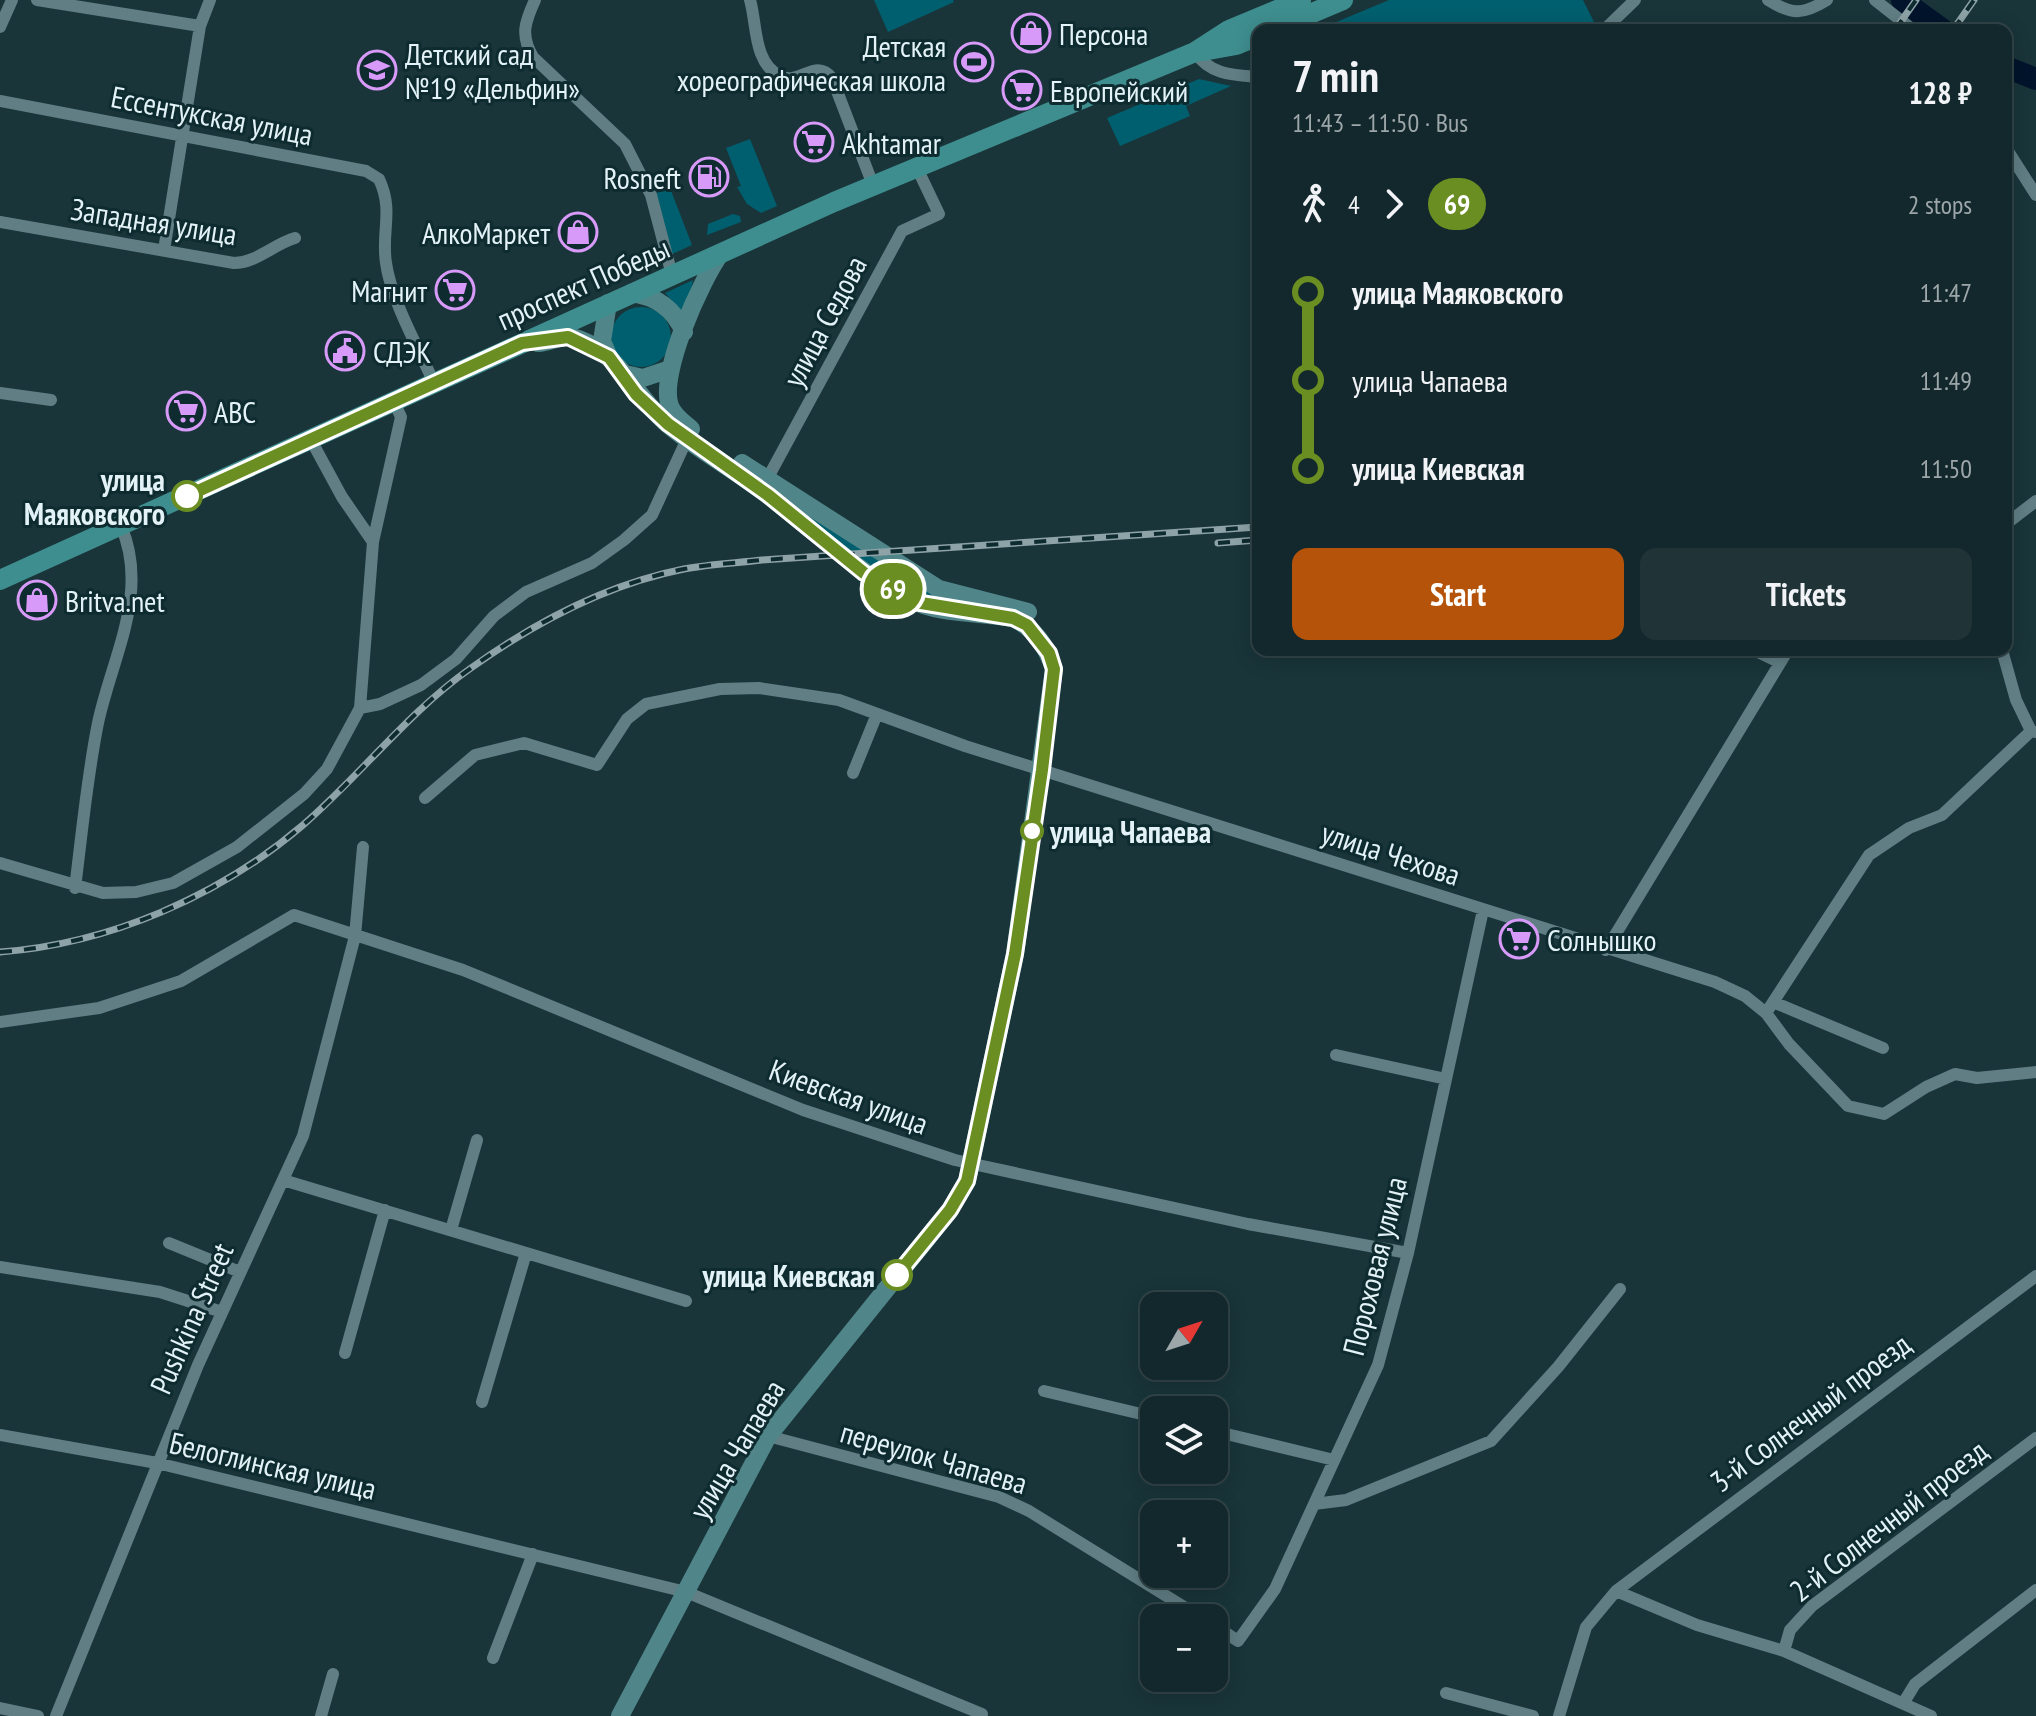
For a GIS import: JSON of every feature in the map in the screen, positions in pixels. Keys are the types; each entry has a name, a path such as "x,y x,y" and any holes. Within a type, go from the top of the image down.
{"main road":[{"name":"проспект Победы","path":"0,580 608,303 873,185 1195,52 1229,30 1301,0"},
{"path":"1286,24 1343,0"},
{"name":"проспект Победы","path":"1195,52 1236,45 1252,38"},
{"name":"улица Чапаева","path":"721,253 697,292 670,369 667,394 670,407 693,431 939,589 1025,610 1039,620 1060,649 1066,683 1053,743 1042,770"},
{"path":"631,293 654,298 670,310 684,332"},
{"path":"608,303 602,341 609,357"},
{"name":"улица Чапаева","path":"522,343 568,337 609,357 625,374 636,394 687,439 768,495 864,573 915,602 1013,618 1027,625 1049,653 1054,669 1015,954 967,1181 950,1210 768,1436 620,1716"},
{"path":"625,374 643,378 670,369"}],"street":[{"path":"0,27 12,0"},
{"path":"37,0 200,26"},
{"path":"164,250 200,26 210,0"},
{"path":"535,0 524,26 524,43 533,57 625,144 651,195 672,275"},
{"path":"750,0 755,37 772,71 782,78 795,78 817,68 826,71 832,78 873,185"},
{"path":"1610,24 1635,0"},
{"path":"1768,0 1794,14 1809,11 1827,0"},
{"path":"1875,0 1905,24"},
{"path":"1195,52 1202,63 1213,70 1252,76"},
{"name":"Ессентукская улица","path":"0,101 366,171 379,179 389,211 384,240 389,278 434,383"},
{"path":"2012,157 2036,195"},
{"name":"улица Седова","path":"771,472 902,231 939,214 917,168"},
{"name":"Западная улица","path":"0,222 245,263 278,243 295,238"},
{"path":"0,393 51,400"},
{"path":"0,863 75,888 103,893 136,892 160,886 202,869 237,847 304,794 327,769 360,708 373,542 401,417 394,402"},
{"path":"360,708 380,704 421,685 456,659 494,616 526,592 592,563 624,540 652,515 666,491 687,439"},
{"path":"311,440 342,497 373,542"},
{"path":"2012,519 2036,501"},
{"path":"75,888 99,720 132,596 132,570 121,526"},
{"path":"1766,656 1779,662"},
{"path":"1606,950 1784,656"},
{"path":"1769,1007 1869,855 1909,828 1942,815 2034,732 2016,700 2004,656"},
{"name":"улица Чехова","path":"425,798 475,755 524,743 597,765 627,719 646,704 684,695 759,688 839,700 1042,770 1715,982 1769,1007 1883,1048"},
{"path":"853,773 877,714"},
{"name":"Pushkina Street","path":"56,1716 157,1463 303,1136 355,936 363,847"},
{"name":"Пороховая улица","path":"1228,1634 1238,1641 1275,1589 1378,1365 1408,1253 1483,910"},
{"name":"Киевская улица","path":"0,1022 99,1008 181,981 294,915 463,970 803,1110 970,1164 1248,1224 1408,1253"},
{"name":"улица Чехова","path":"1769,1007 1789,1044 1848,1106 1884,1114 1926,1087 1955,1074 1977,1078 2036,1072"},
{"path":"1336,1055 1446,1079"},
{"path":"451,1230 477,1140"},
{"path":"283,1180 686,1301"},
{"path":"345,1353 385,1210"},
{"path":"169,1243 240,1272"},
{"path":"482,1402 526,1253"},
{"path":"0,1267 160,1292 222,1312"},
{"name":"3-й Солнечный проезд","path":"1559,1716 1586,1627 1616,1591 2036,1276"},
{"path":"1314,1504 1346,1500 1491,1441 1558,1367 1620,1289"},
{"path":"1044,1391 1140,1414"},
{"path":"1228,1434 1334,1460"},
{"name":"Белоглинская улица","path":"0,1435 157,1463 686,1592 982,1714"},
{"name":"переулок Чапаева","path":"768,1436 999,1497 1029,1511 1179,1604"},
{"name":"2-й Солнечный проезд","path":"1784,1651 1790,1630 1812,1606 2036,1438"},
{"path":"493,1658 533,1554"},
{"path":"1904,1702 1915,1684 2036,1590"},
{"path":"1616,1591 1697,1625 1784,1651 1931,1716"},
{"path":"321,1716 333,1674"},
{"path":"1446,1693 1533,1716"},
{"path":"0,1708 38,1716"}],"shaded area":[{"path":"874,0 953,0 954,2 888,32"},
{"path":"1389,0 1583,0 1595,24 1331,24"},
{"path":"1199,79 1231,86 1186,106 1190,116 1120,146 1107,118"},
{"path":"750,139 777,206 761,213 747,204 737,187 741,186 726,148"},
{"path":"670,188 692,245 668,256 654,194"},
{"path":"733,214 740,216 741,222 707,235 708,224"},
{"path":"693,280 688,309 681,311 665,293"},
{"path":"641,307 663,315 671,337 663,359 641,367 619,359 611,337 619,315"},
{"path":"774,492 922,586 958,604 930,596 881,574"}],"waterway":[{"path":"1902,0 1935,24"},
{"path":"2012,69 2036,79"}],"railway":[{"path":"1899,24 1916,0"},
{"path":"1957,24 1974,0"},
{"path":"0,952 82,939 122,927 161,912 236,874 303,825 448,685 546,621 628,584 684,569 762,560 1252,527"},
{"path":"1218,543 1252,540"}],"bus line":[{"name":"69","path":"187,496 522,343 543,343 568,337 579,339 609,357 625,374 636,394 668,424 768,495 864,573 915,602 1013,618 1027,625 1038,636 1049,653 1054,669 1054,688 1043,741 1042,770 1015,954 967,1181 950,1210 897,1275"}],"place":[{"name":"Персона","path":"1031,33"},
{"name":"Детская хореографическая школа","path":"974,62"},
{"name":"Детский сад №19 «Дельфин»","path":"377,70"},
{"name":"Европейский","path":"1022,90"},
{"name":"Akhtamar","path":"814,142"},
{"name":"Rosneft","path":"709,177"},
{"name":"АлкоМаркет","path":"578,232"},
{"name":"Магнит","path":"455,290"},
{"name":"СДЭК","path":"345,351"},
{"name":"ABC","path":"186,411"},
{"name":"улица Маяковского","path":"187,496"},
{"name":"Britva.net","path":"37,600"},
{"name":"улица Чапаева","path":"1032,831"},
{"name":"Солнышко","path":"1519,939"},
{"name":"улица Киевская","path":"897,1275"}]}
